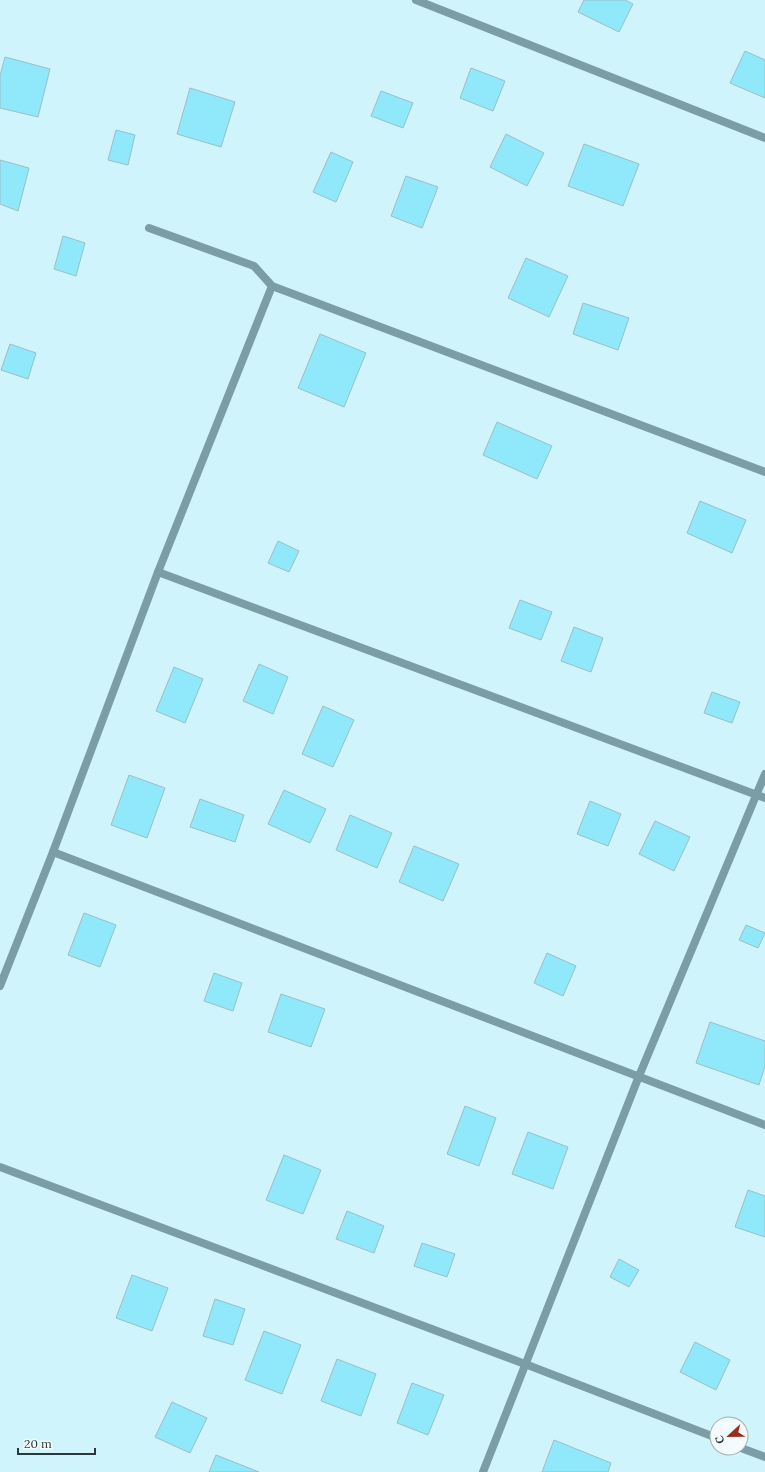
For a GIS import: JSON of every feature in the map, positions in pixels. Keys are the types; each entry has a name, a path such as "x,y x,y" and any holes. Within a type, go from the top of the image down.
{"lane":[{"path":"416,0 765,138"},
{"path":"149,228 254,266 272,286 765,472"},
{"path":"0,986 53,852 158,572 272,286"},
{"path":"158,572 765,798"},
{"path":"482,1472 639,1076 765,774"},
{"path":"53,852 765,1125"},
{"path":"0,1167 525,1364 709,1435"},
{"path":"749,1451 765,1457"}],"building":[{"path":"584,0 625,0 633,4 619,32 578,12"},
{"path":"745,51 765,60 765,98 730,83"},
{"path":"5,57 50,69 38,117 0,108 0,76"},
{"path":"471,68 505,81 493,111 460,98"},
{"path":"190,88 235,102 221,147 177,134"},
{"path":"381,91 413,103 403,128 371,116"},
{"path":"116,130 135,135 128,165 108,160"},
{"path":"506,134 544,153 527,186 490,167"},
{"path":"584,144 639,164 623,206 568,186"},
{"path":"331,152 353,162 336,202 313,192"},
{"path":"0,160 29,168 18,211 0,204"},
{"path":"406,176 438,187 422,228 391,216"},
{"path":"63,236 85,243 76,276 54,269"},
{"path":"526,258 568,276 549,317 508,298"},
{"path":"583,303 629,318 618,350 573,334"},
{"path":"320,334 366,353 344,407 298,388"},
{"path":"10,344 36,353 28,379 1,370"},
{"path":"497,422 552,446 537,479 483,455"},
{"path":"700,501 746,520 732,553 687,533"},
{"path":"278,541 299,551 289,572 268,563"},
{"path":"520,600 552,612 541,640 509,628"},
{"path":"574,627 603,638 591,672 561,661"},
{"path":"259,664 288,677 273,714 243,701"},
{"path":"174,667 203,679 185,723 156,711"},
{"path":"712,692 740,702 732,723 704,713"},
{"path":"323,706 354,720 333,767 302,754"},
{"path":"129,775 165,788 147,838 111,825"},
{"path":"284,790 326,809 310,843 268,824"},
{"path":"200,799 244,815 235,842 190,827"},
{"path":"590,801 621,814 608,846 577,834"},
{"path":"350,815 392,833 377,868 336,850"},
{"path":"655,821 690,837 674,871 639,854"},
{"path":"414,846 459,864 443,901 399,882"},
{"path":"84,913 116,925 100,967 68,955"},
{"path":"746,925 765,933 758,948 739,940"},
{"path":"547,953 576,966 563,996 534,983"},
{"path":"214,973 242,983 233,1011 204,1001"},
{"path":"281,994 325,1009 311,1047 268,1032"},
{"path":"710,1022 765,1041 765,1066 759,1085 696,1063"},
{"path":"465,1106 496,1118 479,1166 447,1154"},
{"path":"528,1132 568,1147 553,1189 512,1174"},
{"path":"284,1155 321,1170 303,1214 266,1200"},
{"path":"748,1190 765,1196 765,1237 735,1227"},
{"path":"347,1211 384,1226 374,1253 336,1239"},
{"path":"422,1243 455,1254 447,1277 414,1266"},
{"path":"619,1259 639,1270 629,1287 610,1277"},
{"path":"132,1275 168,1288 152,1331 116,1318"},
{"path":"215,1299 245,1309 233,1345 203,1336"},
{"path":"264,1331 301,1345 282,1394 245,1380"},
{"path":"695,1342 730,1360 716,1390 680,1372"},
{"path":"337,1359 376,1374 361,1416 321,1401"},
{"path":"412,1383 444,1395 428,1435 397,1423"},
{"path":"172,1402 207,1418 190,1453 155,1437"},
{"path":"554,1440 611,1463 608,1472 542,1472"},
{"path":"216,1455 259,1472 209,1472"}]}
